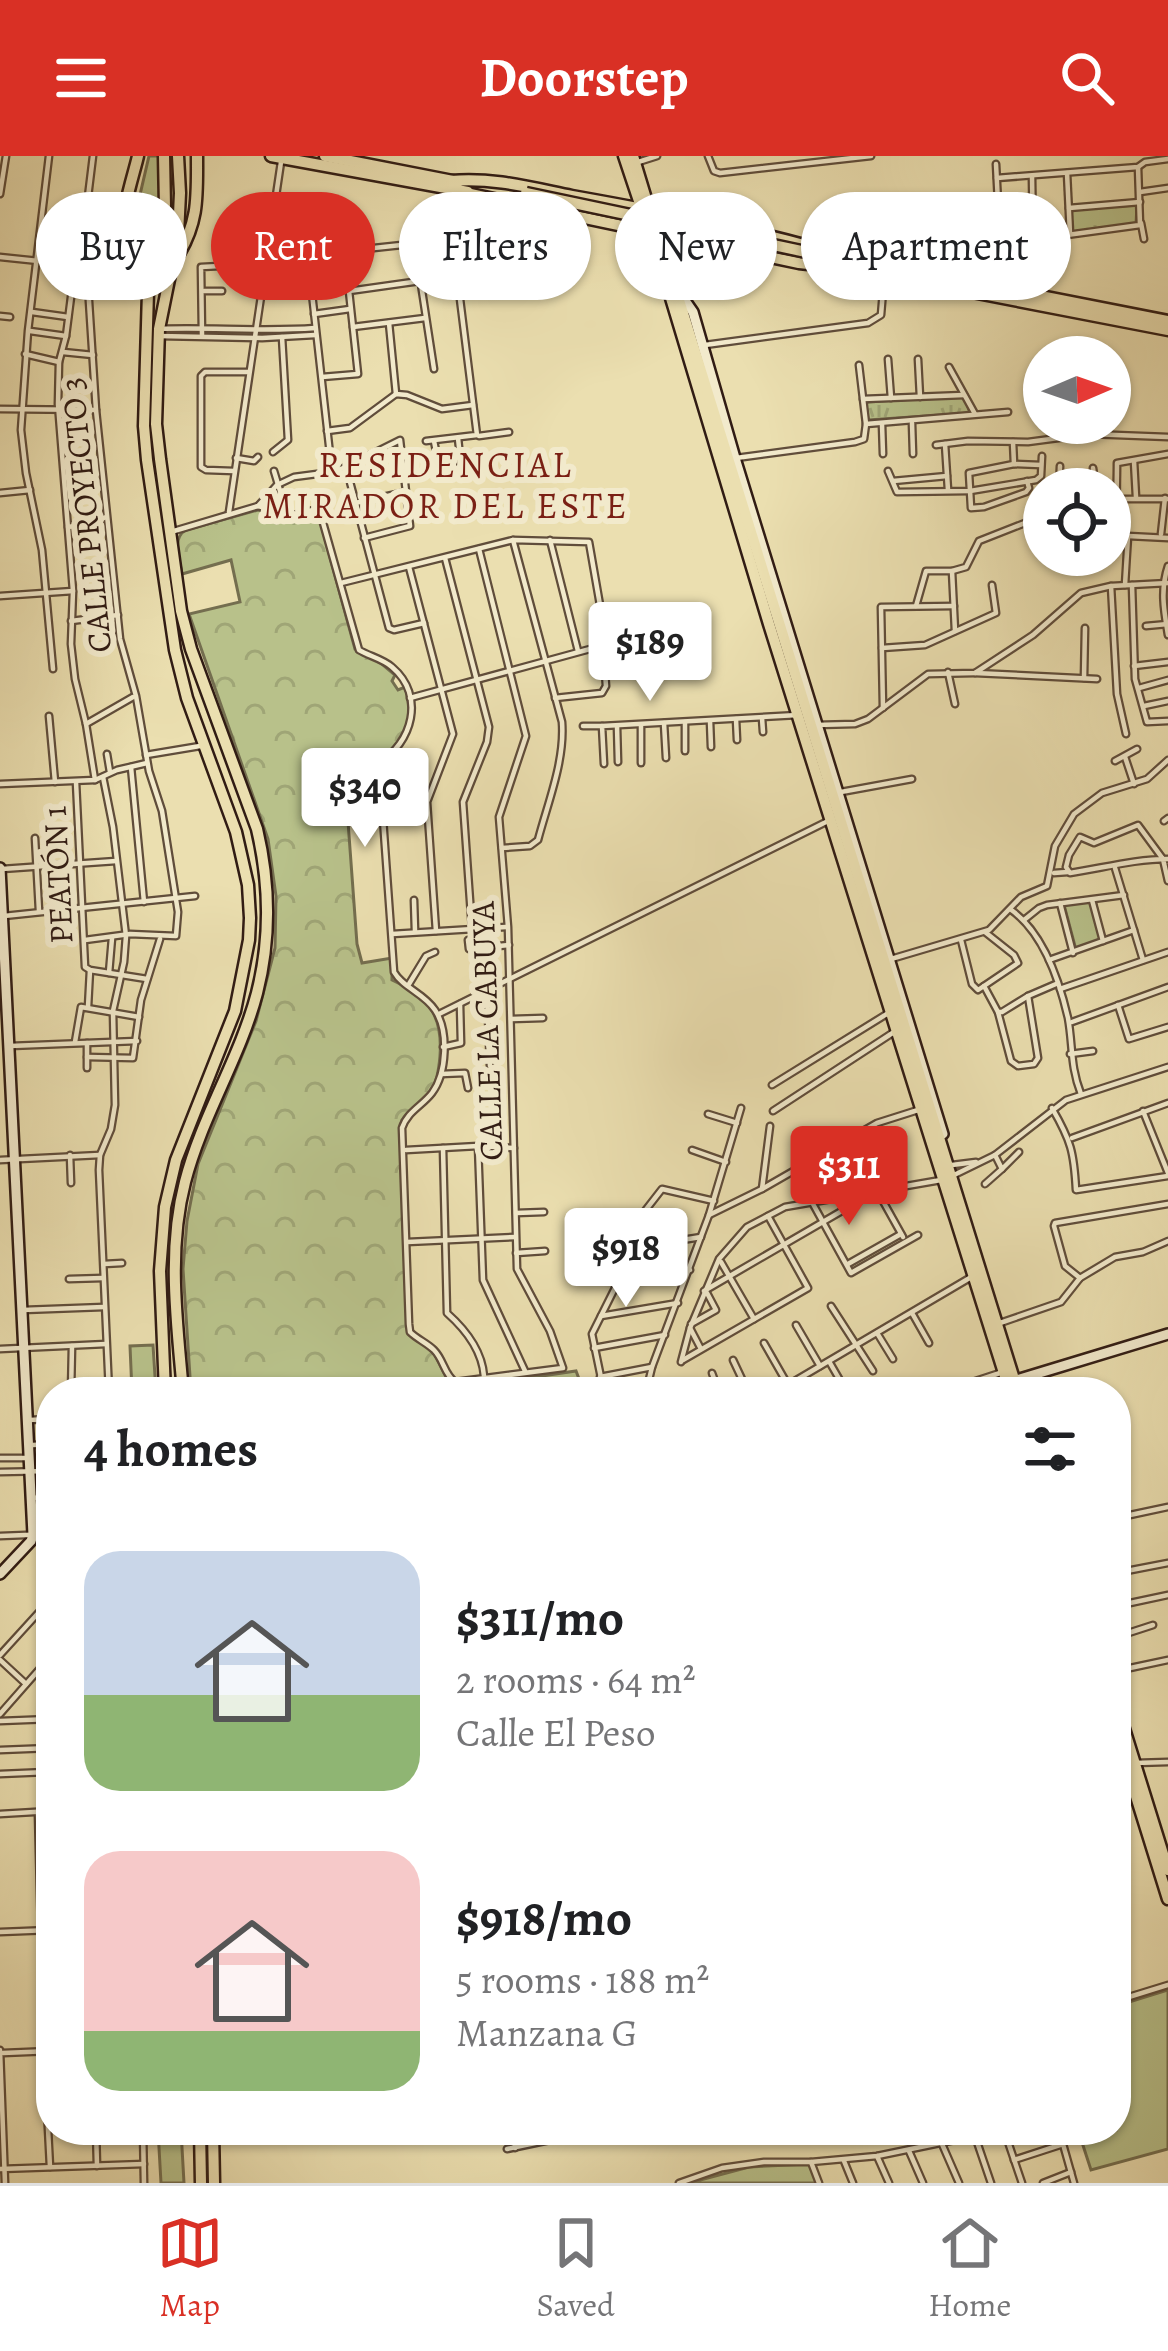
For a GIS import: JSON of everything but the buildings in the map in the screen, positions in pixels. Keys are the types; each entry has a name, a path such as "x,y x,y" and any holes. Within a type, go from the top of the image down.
{"main road":[{"path":"136,192 142,156"},
{"path":"132,192 142,156"},
{"path":"164,156 165,192"},
{"path":"178,156 180,192"},
{"path":"187,242 194,225 197,156"},
{"path":"325,156 494,192"},
{"path":"278,157 461,192"},
{"path":"608,202 627,197 632,165"},
{"path":"632,165 648,192"},
{"path":"451,181 478,179 615,204"},
{"path":"591,213 801,254"},
{"path":"591,217 615,222"},
{"path":"608,221 615,224"},
{"path":"149,300 147,460 171,632 188,698 243,858 249,940 235,1011 171,1177 161,1239 164,1377"},
{"path":"165,300 159,333 157,424 181,611 256,830 268,916 257,992 199,1136 179,1209 174,1270 182,1377"},
{"path":"671,300 890,1012 948,1171 974,1276 1010,1377"},
{"path":"681,300 836,793 1011,1377"},
{"path":"1023,300 1168,326"},
{"path":"1035,300 1168,326"},
{"path":"1131,1746 1168,1870"},
{"path":"1131,1782 1168,1899"},
{"path":"200,2145 201,2183"},
{"path":"213,2145 214,2183"}],"street":[{"path":"0,194 6,156"},
{"path":"49,156 25,354 21,430 42,550 52,669"},
{"name":"CALLE PROYECTO 3","path":"88,192 93,156"},
{"path":"632,165 657,156"},
{"path":"708,156 716,173 871,156"},
{"path":"229,514 278,157"},
{"path":"997,178 1138,166 1168,159"},
{"path":"996,164 998,192"},
{"path":"1138,166 1144,239"},
{"path":"1067,173 1068,192"},
{"path":"1032,176 1032,192"},
{"path":"1140,192 1168,188"},
{"path":"1071,208 1140,202"},
{"path":"1071,234 1140,224"},
{"path":"332,472 308,256 399,246"},
{"path":"0,257 35,262"},
{"path":"202,331 201,267 211,266"},
{"path":"322,377 358,374 349,290 399,284"},
{"path":"202,291 211,291"},
{"path":"71,300 59,362 59,410 75,679 94,780"},
{"name":"CALLE PROYECTO 3","path":"89,300 118,615 162,811 178,916 176,936 161,937"},
{"path":"423,300 434,369"},
{"path":"460,300 477,436"},
{"path":"698,346 868,323 883,311 883,300"},
{"path":"314,314 351,309"},
{"path":"31,311 68,316"},
{"path":"0,316 10,317"},
{"path":"353,327 426,318"},
{"path":"389,323 396,394"},
{"path":"28,331 66,337"},
{"path":"254,334 316,332"},
{"path":"159,333 283,337 316,332"},
{"path":"273,452 288,440 283,337"},
{"path":"61,352 93,356"},
{"path":"25,354 59,362"},
{"path":"888,359 891,398"},
{"path":"918,359 920,397"},
{"path":"731,459 864,439 859,365"},
{"path":"949,367 975,414"},
{"path":"234,470 201,467 201,376 205,372 248,372"},
{"path":"327,430 350,428 396,394 442,409 473,405"},
{"path":"863,400 964,395"},
{"path":"0,409 96,410"},
{"path":"866,424 1008,412"},
{"path":"912,422 913,454"},
{"path":"882,423 883,454"},
{"path":"458,438 461,466 448,473 440,471 430,440 509,432"},
{"path":"936,445 1089,434 1168,437"},
{"path":"258,506 277,485 301,474 346,467 400,440 410,526 364,538"},
{"path":"1013,442 1014,464"},
{"path":"945,444 948,490"},
{"path":"1117,468 1118,462 1168,454"},
{"path":"1041,468 1042,456"},
{"path":"236,458 258,458"},
{"path":"1134,459 1136,497"},
{"path":"1023,494 971,508 969,474 1014,464 1041,465"},
{"path":"346,467 389,628 424,623"},
{"path":"274,471 287,514"},
{"path":"888,471 897,492 970,491 1023,482"},
{"path":"892,481 947,476"},
{"path":"0,493 30,490"},
{"path":"355,503 406,492"},
{"path":"1131,497 1166,498 1164,538 1131,536"},
{"path":"172,531 258,506 287,514 317,509 359,650 392,667 407,687 412,717 406,736 379,763 395,976 439,1014 443,1047 436,1089 404,1121 410,1332 434,1351 449,1377"},
{"path":"68,527 106,517"},
{"path":"916,607 926,571 966,566 979,541 1023,524"},
{"path":"341,583 512,540 589,542 600,605 605,690 555,698"},
{"path":"502,848 530,846 538,840 561,746 562,722 512,540"},
{"path":"550,540 578,651"},
{"name":"CALLE LA CABUYA","path":"479,549 526,736 500,811 510,979 517,1269 550,1331 563,1368 526,1374"},
{"path":"445,558 489,735 463,802 472,929"},
{"path":"410,567 453,734 428,798 436,932"},
{"path":"1168,568 1168,635"},
{"path":"952,571 955,633"},
{"path":"1129,576 1137,689 1147,721 1168,721"},
{"path":"975,674 1034,635 1081,593 1165,583"},
{"path":"882,648 925,645 997,612 992,585"},
{"path":"1111,586 1115,680 1126,734"},
{"path":"0,596 73,591"},
{"path":"884,709 881,607 954,606"},
{"path":"71,621 118,615"},
{"path":"1146,626 1167,624"},
{"path":"1084,678 1085,628"},
{"path":"410,698 602,646"},
{"path":"1134,666 1168,662"},
{"path":"948,672 955,704"},
{"path":"815,725 855,724 884,709 928,674 1097,679"},
{"path":"1137,689 1168,680"},
{"path":"86,724 136,696"},
{"path":"1143,706 1168,701"},
{"path":"583,726 762,718 796,711"},
{"path":"49,716 56,782"},
{"path":"762,718 763,732"},
{"path":"736,719 737,740"},
{"path":"710,721 711,747"},
{"path":"685,722 685,751"},
{"path":"664,723 666,758"},
{"path":"641,725 641,763"},
{"path":"602,726 604,764"},
{"path":"617,726 618,762"},
{"path":"0,784 94,780 147,759 205,746"},
{"path":"1115,761 1137,749"},
{"path":"107,754 126,936 113,1011 115,1105 100,1155 108,1377"},
{"path":"1125,757 1134,784"},
{"path":"890,960 993,927 1021,897 1047,886 1055,846 1074,814 1098,795 1147,779 1168,760"},
{"path":"130,767 144,902"},
{"path":"912,779 836,793 890,960 948,1171 1000,1323 1011,1377"},
{"name":"PEATÓN 1","path":"75,1042 78,1010 88,1007 76,782"},
{"path":"439,1014 831,820"},
{"path":"1068,872 1069,855 1080,837 1094,843 1136,825 1165,859 1168,880"},
{"path":"35,838 40,913"},
{"path":"1054,873 1165,859"},
{"path":"0,1574 33,1535 0,868 116,860"},
{"path":"1114,866 1143,960"},
{"path":"1024,920 1039,908 1124,895"},
{"path":"2,916 195,896"},
{"path":"414,900 416,933"},
{"path":"1092,900 1102,941"},
{"path":"1060,903 1073,953"},
{"path":"1010,909 1040,941 1048,960 1069,1022 1070,1054 1081,1094"},
{"path":"392,934 508,927"},
{"path":"1048,960 1134,930"},
{"path":"961,940 975,989 984,986 1018,963 985,931"},
{"path":"86,940 130,934 161,937 147,979 133,1058 87,1057"},
{"path":"109,973 112,938"},
{"path":"468,940 469,949 508,945"},
{"path":"408,986 426,956 435,952"},
{"path":"998,1012 1028,996 1073,987 1168,952"},
{"path":"88,969 147,979"},
{"path":"984,986 998,1012 1013,1065 1038,1060 1028,996"},
{"path":"1069,1022 1168,987"},
{"path":"487,991 490,1066"},
{"path":"443,1047 461,1043 460,1004"},
{"path":"1118,1005 1130,1039 1168,1027"},
{"path":"88,1007 139,1017"},
{"path":"772,1085 890,1012"},
{"path":"511,1019 542,1018"},
{"path":"772,1111 896,1031"},
{"path":"6,1041 136,1041"},
{"path":"87,1043 87,1068"},
{"path":"1070,1054 1094,1051"},
{"path":"705,1291 820,1220 875,1193 982,1161 1052,1108 1168,1067"},
{"path":"441,1074 465,1073 468,1088"},
{"path":"1070,1138 1168,1103"},
{"path":"650,1377 710,1215 741,1108"},
{"path":"1052,1108 1075,1155 1076,1190 1168,1174 1143,1111"},
{"path":"710,1215 877,1123 922,1110"},
{"path":"708,1114 737,1123"},
{"path":"762,1189 770,1126"},
{"path":"478,1146 483,1280 526,1374 494,1377"},
{"path":"443,1148 447,1313 468,1334 484,1377"},
{"path":"404,1150 514,1148"},
{"path":"692,1150 726,1162"},
{"path":"985,1184 1019,1152"},
{"path":"70,1155 71,1183"},
{"path":"0,1160 100,1155"},
{"path":"995,1155 1002,1169"},
{"path":"641,1216 662,1189 714,1202"},
{"path":"768,1216 808,1288 681,1362 690,1326 719,1259 743,1230 768,1216 785,1207 875,1193"},
{"path":"875,1193 905,1242"},
{"path":"820,1200 820,1220"},
{"path":"812,1202 850,1273 918,1235"},
{"path":"1080,1278 1066,1266 1055,1223 1168,1204"},
{"path":"516,1213 544,1212"},
{"path":"650,1226 651,1245 701,1238"},
{"path":"622,1232 622,1274 599,1316 593,1348 600,1377 652,1367"},
{"path":"846,1265 901,1234"},
{"path":"407,1243 515,1237"},
{"path":"1000,1323 1061,1302 1080,1278 1115,1257 1143,1252 1168,1240"},
{"path":"516,1253 545,1251"},
{"path":"719,1259 754,1319"},
{"path":"103,1264 122,1263"},
{"path":"619,1282 690,1270"},
{"path":"801,1377 974,1276"},
{"path":"69,1279 103,1278"},
{"path":"705,1291 722,1317"},
{"path":"599,1316 678,1303"},
{"path":"831,1306 873,1371"},
{"path":"23,1310 104,1307"},
{"path":"690,1326 716,1310"},
{"path":"911,1313 929,1343"},
{"path":"796,1325 820,1366"},
{"path":"690,1326 701,1349"},
{"path":"878,1333 893,1359"},
{"path":"1037,1377 1168,1334"},
{"path":"593,1348 665,1335"},
{"path":"764,1343 783,1377"},
{"path":"0,1349 106,1344"},
{"path":"71,1377 72,1346"},
{"path":"733,1360 741,1377"},
{"path":"829,1361 838,1377"},
{"path":"712,1373 713,1377"},
{"path":"28,1420 36,1420"},
{"path":"30,1445 36,1445"},
{"path":"0,1458 30,1458"},
{"path":"0,1472 36,1471"},
{"path":"32,1498 36,1498"},
{"path":"1131,1515 1168,1507"},
{"path":"0,1536 36,1535"},
{"path":"1131,1570 1168,1563"},
{"path":"1131,1603 1168,1594"},
{"path":"26,1684 0,1657 36,1616"},
{"path":"1131,1632 1154,1625"},
{"path":"1131,1668 1168,1660"},
{"path":"0,1718 36,1673"},
{"path":"0,1718 36,1719"},
{"path":"1131,1741 1137,1763 1168,1762"},
{"path":"0,1750 36,1749"},
{"path":"0,1774 36,1772"},
{"path":"0,1814 36,1812"},
{"path":"0,1932 36,1930"},
{"path":"1131,1996 1168,1984"},
{"path":"5,2183 0,2052 36,2052"},
{"path":"49,2145 50,2168"},
{"path":"96,2145 97,2166"},
{"path":"143,2145 145,2183"},
{"path":"506,2149 529,2145"},
{"path":"680,2183 722,2168 844,2160 937,2145"},
{"path":"942,2145 959,2183"},
{"path":"978,2145 991,2183"},
{"path":"1008,2145 1022,2183"},
{"path":"1014,2160 1060,2145"},
{"path":"1063,2145 1074,2183"},
{"path":"909,2151 923,2183"},
{"path":"877,2156 889,2183"},
{"path":"844,2160 854,2183"},
{"path":"811,2162 819,2183"},
{"path":"2,2169 144,2164"},
{"path":"1043,2183 1071,2172"}],"green space":[{"path":"149,156 160,156 160,192 141,192"},
{"path":"1137,205 1136,224 1072,232 1071,209"},
{"path":"962,396 970,413 868,420 868,402"},
{"path":"258,510 282,516 285,522 318,513 355,649 370,654 395,675 392,681 398,690 405,687 408,720 398,744 375,759 344,767 362,963 392,958 392,980 424,1000 439,1029 438,1070 432,1089 402,1120 408,1333 433,1351 446,1377 190,1377 183,1269 187,1221 198,1164 256,1021 275,948 276,896 268,839 189,614 240,602 231,560 182,574 178,544 186,530"},
{"path":"1095,900 1104,940 1076,950 1064,905"},
{"path":"153,1345 155,1377 131,1377 130,1346"},
{"path":"576,1371 578,1377 535,1377"},
{"path":"1168,1990 1168,2149 1091,2170 1083,2145 1131,2145 1131,2001"},
{"path":"159,2145 182,2145 184,2183 161,2183"},
{"path":"809,2164 817,2183 689,2183 749,2167"}],"district":[{"name":"RESIDENCIAL MIRADOR DEL ESTE","path":"446,484"}]}
